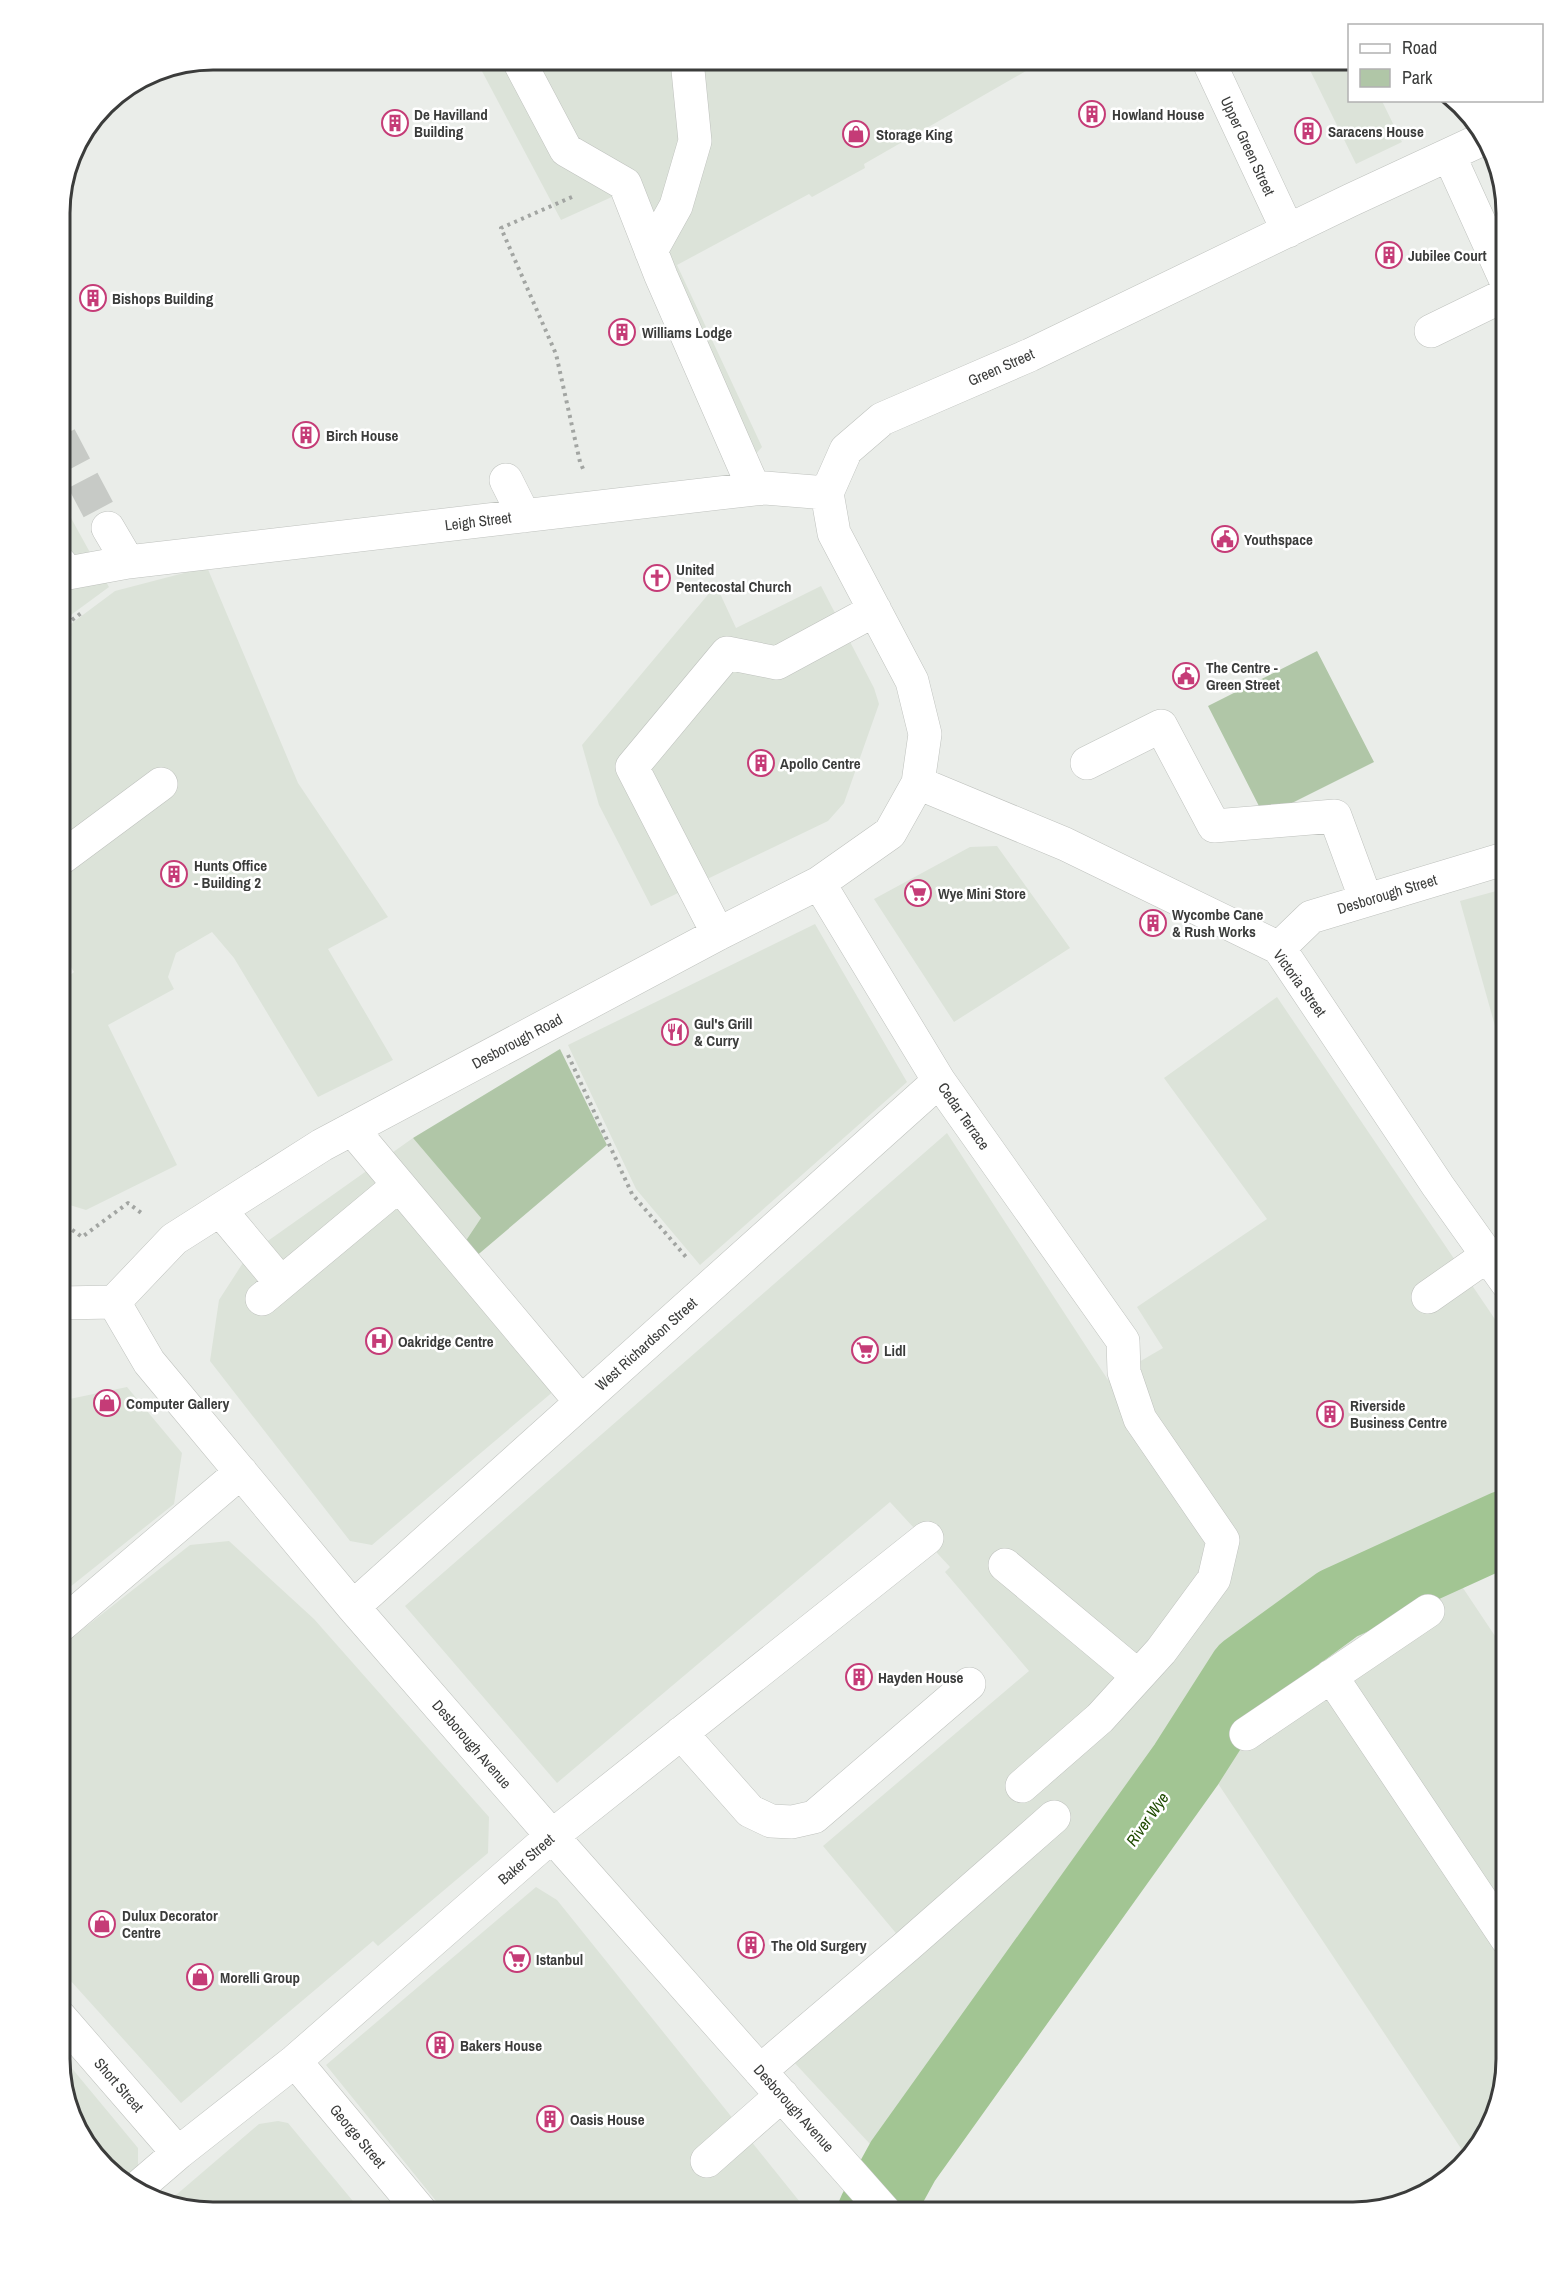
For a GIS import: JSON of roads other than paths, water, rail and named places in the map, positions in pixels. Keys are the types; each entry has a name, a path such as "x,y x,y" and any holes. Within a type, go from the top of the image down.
{"street":[{"path":"525,70 566,150 625,184 651,251 754,489"},
{"path":"651,251 675,206 694,141 688,70"},
{"name":"Upper Green Street","path":"1213,71 1288,231"},
{"name":"Green Street","path":"827,493 846,450 882,419 1030,355 1477,142"},
{"path":"1449,155 1496,259"},
{"path":"1431,331 1496,299"},
{"path":"506,480 524,516"},
{"name":"Leigh Street","path":"71,572 128,562 754,489 827,493"},
{"path":"827,493 834,533 912,681 925,734 918,783"},
{"path":"108,528 128,562"},
{"path":"718,934 632,767 727,653 777,663 875,610"},
{"path":"1087,763 1161,726 1214,826 1335,816 1366,900"},
{"name":"Desborough Road","path":"114,1302 174,1239 322,1145 718,934 819,883 890,833 918,783"},
{"name":"Victoria Street","path":"918,783 1065,844 1279,948 1431,1176 1496,1266"},
{"path":"71,852 161,784"},
{"name":"Desborough Street","path":"1279,948 1311,917 1496,861"},
{"name":"Cedar Terrace","path":"819,883 939,1081 1123,1341 1124,1371 1140,1419 1223,1540 1214,1579 1161,1652 1138,1676"},
{"name":"West Richardson Street","path":"353,1607 939,1081"},
{"path":"352,1128 581,1402"},
{"path":"220,1210 272,1291 399,1185"},
{"path":"1428,1297 1488,1255"},
{"path":"70,1303 114,1302"},
{"name":"Desborough Avenue","path":"114,1302 149,1362 353,1607 552,1836 875,2200"},
{"path":"70,1617 241,1472"},
{"name":"Baker Street","path":"143,2183 178,2152 295,2061 552,1836 927,1538"},
{"path":"1005,1565 1138,1676 1100,1718 1022,1786"},
{"path":"1246,1734 1428,1611"},
{"path":"1331,1676 1496,1923"},
{"path":"681,1733 750,1811 771,1821 792,1822 814,1817 969,1684"},
{"path":"760,2071 907,1946 1054,1816"},
{"name":"Short Street","path":"70,2028 178,2152"},
{"name":"George Street","path":"295,2061 412,2201"},
{"path":"707,2161 782,2095"}],"waterway":[{"name":"River Wye","path":"881,2202 903,2161 1186,1765 1246,1671 1338,1604 1496,1532"}],"tunnel":[{"path":"71,458 108,528"}],"place":[{"name":"Howland House","path":"1092,114"},
{"name":"De Havilland Building","path":"395,123"},
{"name":"Saracens House","path":"1308,131"},
{"name":"Storage King","path":"856,134"},
{"name":"Jubilee Court","path":"1389,255"},
{"name":"Bishops Building","path":"93,298"},
{"name":"Williams Lodge","path":"622,332"},
{"name":"Birch House","path":"306,435"},
{"name":"Youthspace","path":"1225,539"},
{"name":"United Pentecostal Church","path":"657,578"},
{"name":"The Centre - Green Street","path":"1186,676"},
{"name":"Apollo Centre","path":"761,763"},
{"name":"Hunts Office - Building 2","path":"174,874"},
{"name":"Wye Mini Store","path":"918,893"},
{"name":"Wycombe Cane & Rush Works","path":"1153,923"},
{"name":"Gul's Grill & Curry","path":"675,1032"},
{"name":"Oakridge Centre","path":"379,1341"},
{"name":"Lidl","path":"865,1350"},
{"name":"Computer Gallery","path":"107,1403"},
{"name":"Riverside Business Centre","path":"1330,1414"},
{"name":"Hayden House","path":"859,1677"},
{"name":"Dulux Decorator Centre","path":"102,1924"},
{"name":"The Old Surgery","path":"751,1945"},
{"name":"Istanbul","path":"517,1959"},
{"name":"Morelli Group","path":"200,1977"},
{"name":"Bakers House","path":"440,2045"},
{"name":"Oasis House","path":"550,2119"}]}
